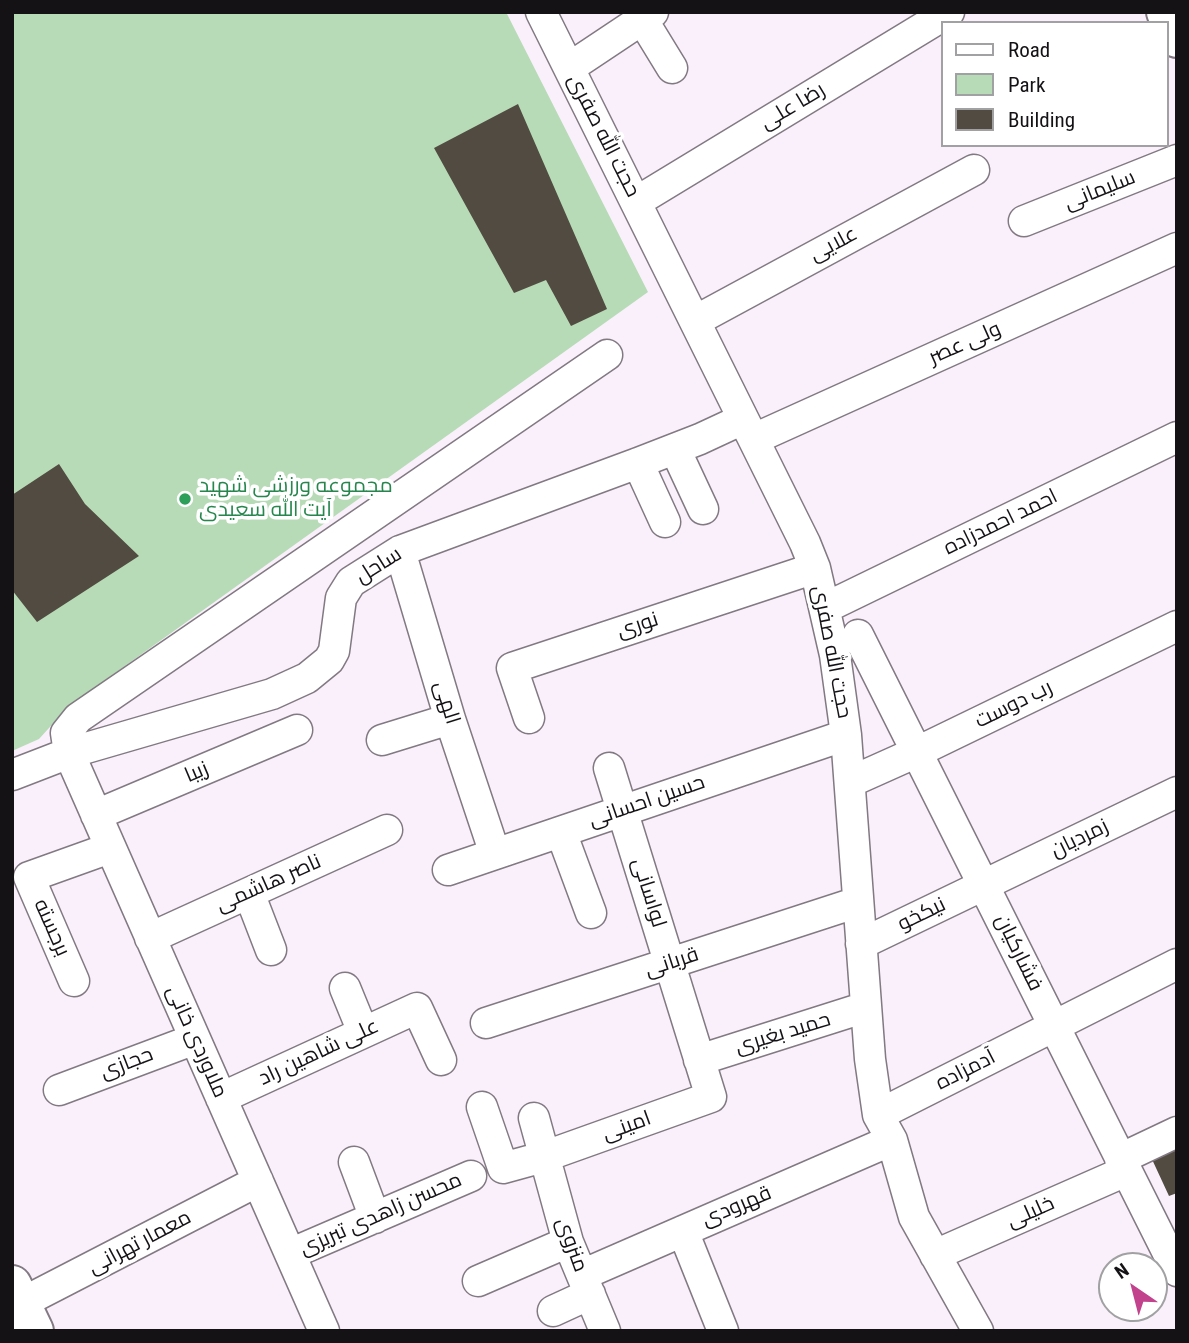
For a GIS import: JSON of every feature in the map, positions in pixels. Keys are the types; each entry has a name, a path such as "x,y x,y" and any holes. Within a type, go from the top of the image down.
{"main road":[{"path":"1166,12 1177,39"}],"street":[{"name":"حجت الله صفری","path":"541,12 815,568 835,654 846,734 870,1059 885,1128 914,1217 978,1331"},
{"name":"رضا علی","path":"636,202 949,12"},
{"path":"569,68 647,16 672,68"},
{"name":"سلیمانی","path":"1024,221 1177,160"},
{"name":"علایی","path":"695,321 974,170"},
{"name":"ولی عصر","path":"748,429 1177,248"},
{"path":"69,753 65,733 78,718 607,355"},
{"name":"ساحل","path":"12,775 69,753 272,694 307,678 329,660 334,651 341,598 351,582 400,551 675,449 748,429"},
{"name":"احمد احمدزاده","path":"825,608 1177,437"},
{"path":"675,449 703,509"},
{"path":"639,463 665,522"},
{"name":"الهی","path":"400,551 450,719 495,854"},
{"name":"نوری","path":"529,719 512,668 815,568"},
{"name":"رب دوست","path":"850,782 1177,626"},
{"name":"فشارکیان","path":"858,635 1177,1272"},
{"path":"382,740 450,719"},
{"name":"زیبا","path":"96,815 297,730"},
{"name":"حسین احسانی","path":"449,870 846,734"},
{"name":"ملاوردی خانی","path":"69,753 324,1331"},
{"name":"لواسانی","path":"608,768 711,1097"},
{"name":"زمردیان","path":"984,885 1177,792"},
{"name":"ناصر هاشمی","path":"150,938 387,830"},
{"path":"561,831 591,913"},
{"name":"برجسته","path":"74,981 29,877 110,848"},
{"name":"نیکخو","path":"861,944 984,885"},
{"path":"249,893 271,950"},
{"name":"قربانی","path":"486,1023 858,902"},
{"name":"آدمزاده","path":"885,1128 1054,1026 1177,964"},
{"path":"345,988 363,1032"},
{"name":"علی شاهین راد","path":"221,1098 417,1007 441,1060"},
{"name":"حمید بغیری","path":"699,1060 866,1007"},
{"name":"حجازی","path":"59,1090 195,1039"},
{"name":"امینی","path":"482,1107 503,1168 543,1157 711,1097"},
{"name":"منزوی","path":"534,1118 568,1242 606,1331"},
{"name":"قهرودی","path":"553,1311 586,1284 683,1231 885,1128"},
{"name":"خلیلی","path":"935,1255 1123,1165 1177,1132"},
{"path":"354,1162 375,1218"},
{"name":"محسن زاهدی تبریزی","path":"290,1255 471,1176"},
{"name":"معمار تهرانی","path":"20,1307 258,1181"},
{"path":"683,1231 723,1331"},
{"path":"478,1281 568,1242"}],"green space":[{"name":"مجموعه ورزشی شهید آیت‌ الله سعیدی","path":"12,12 506,12 648,292 69,706 39,739 12,751"}],"building":[{"path":"518,104 607,309 571,326 546,280 514,293 434,148"},
{"path":"59,464 85,504 139,556 37,622 12,590 12,495"},
{"path":"1177,1142 1177,1193 1169,1196 1150,1155"}],"place":[{"name":"مجموعه ورزشی شهید آیت‌ الله سعیدی","path":"185,499"}]}
